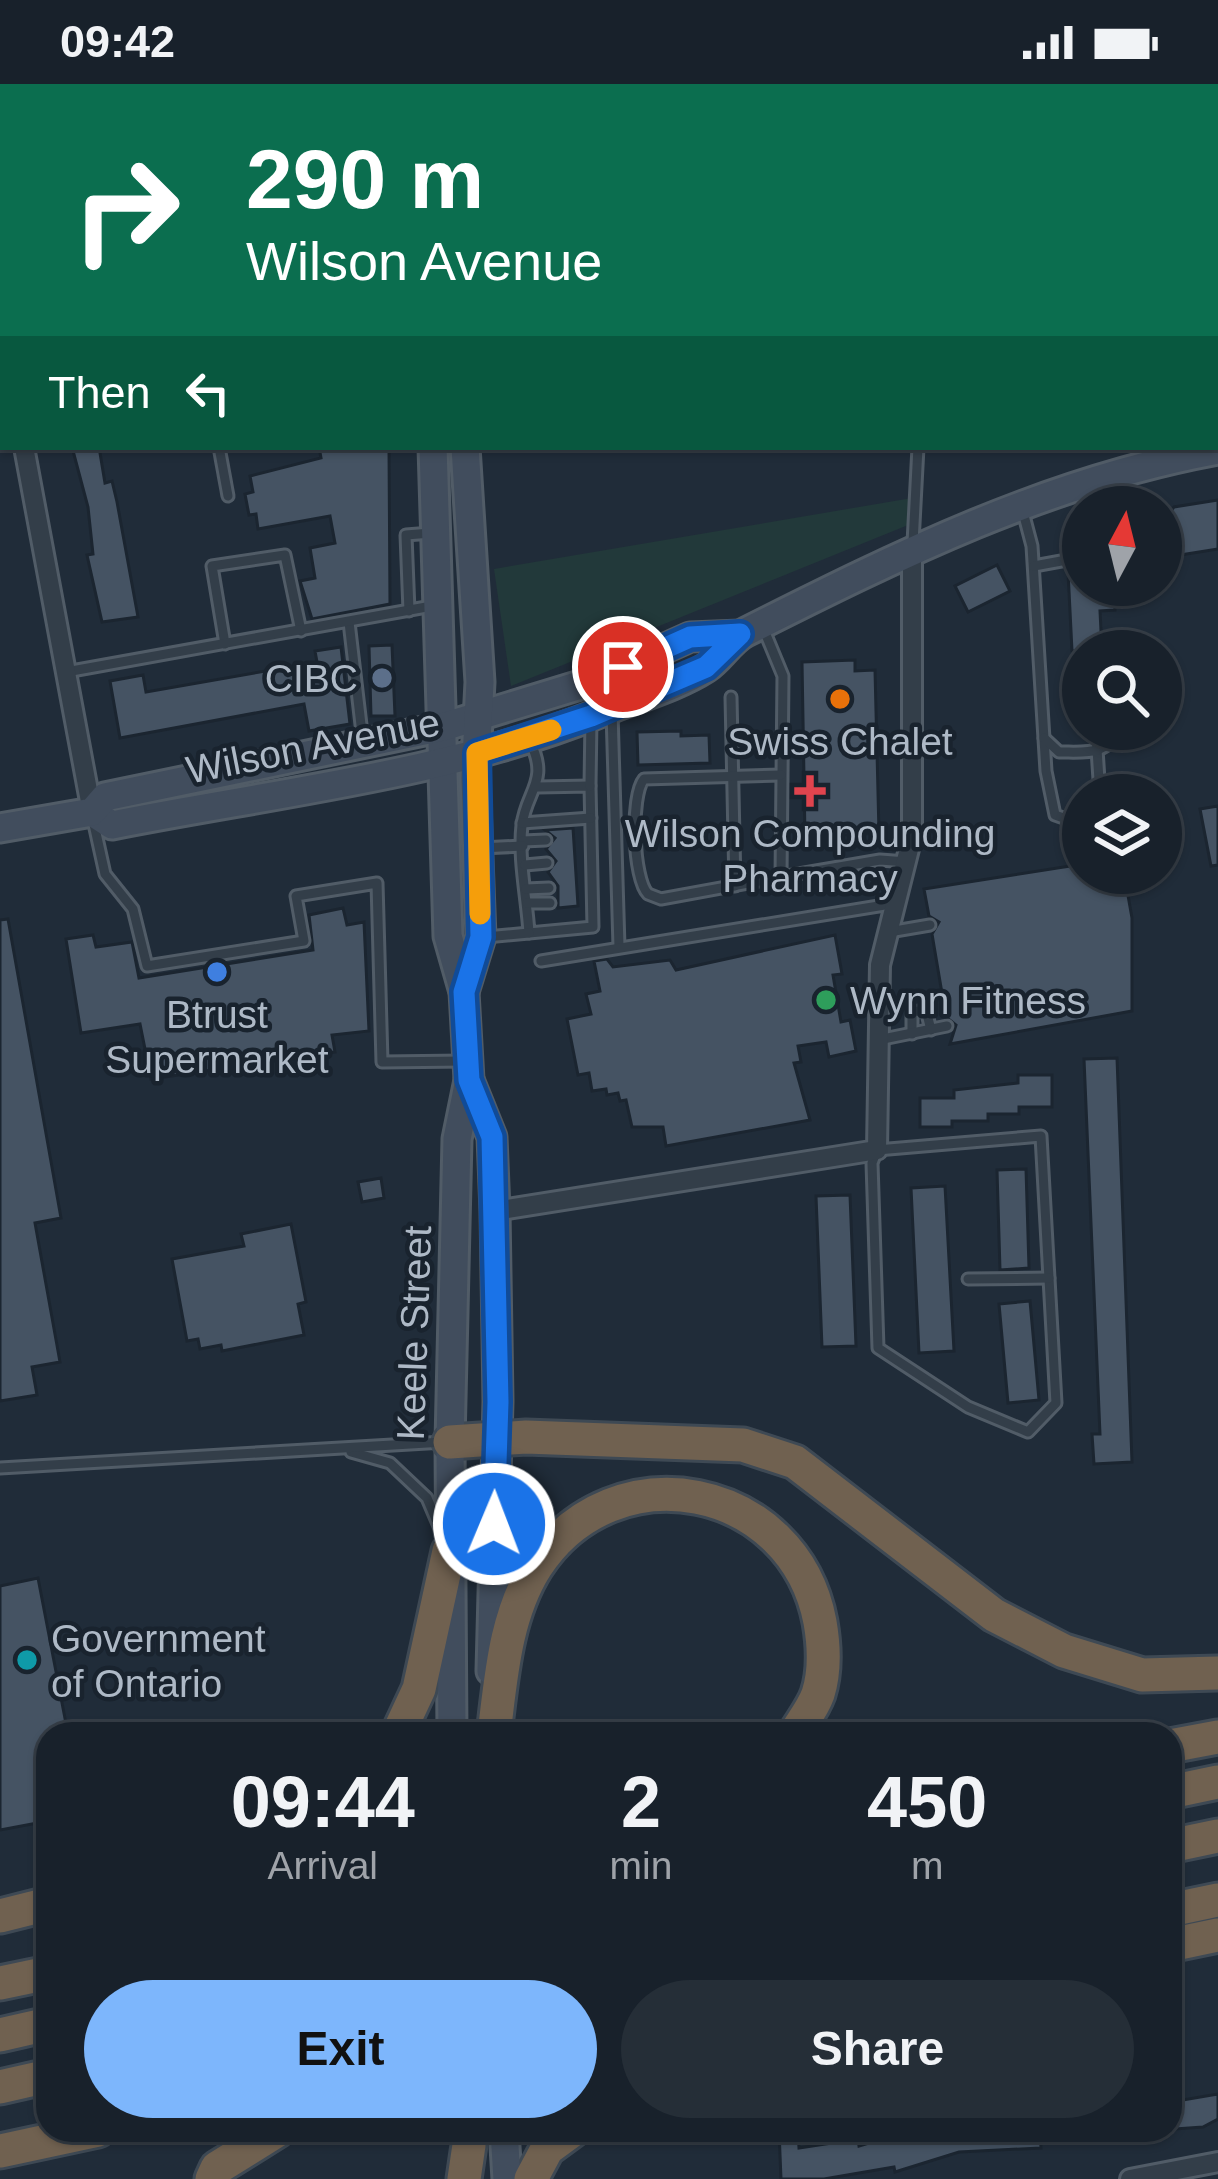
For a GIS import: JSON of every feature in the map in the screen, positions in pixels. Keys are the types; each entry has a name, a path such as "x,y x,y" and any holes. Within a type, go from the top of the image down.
{"highway":[{"path":"450,1442 743,1444 795,1462 994,1615 1064,1651 1142,1675 1218,1673"},
{"path":"494,1722 504,1647 535,1569 563,1533 602,1508 648,1496 694,1495 726,1503 762,1527 797,1561 813,1587 824,1647 818,1694 801,1722"},
{"path":"404,1722 419,1689 449,1551"},
{"path":"1182,1744 1218,1737"},
{"path":"1182,1790 1218,1782"},
{"path":"1182,1844 1218,1836"},
{"path":"1182,1908 1218,1900"},
{"path":"0,1916 36,1907"},
{"path":"1182,1942 1218,1935"},
{"path":"0,1983 36,1976"},
{"path":"0,2035 36,2027"},
{"path":"0,2087 36,2079"},
{"path":"0,2151 42,2142"},
{"path":"212,2179 217,2168 259,2142"},
{"path":"468,2179 469,2142"},
{"path":"531,2179 547,2149 557,2142"}],"main road":[{"name":"Keele Street","path":"433,450 448,935 464,992 469,1070 457,1139 449,1551 452,1722"},
{"name":"Keele Street","path":"464,992 481,937 479,717 465,450"},
{"name":"Wilson Avenue","path":"92,812 112,825 477,753 527,737 601,712 706,667 751,630 912,550 1020,503 1218,450"},
{"name":"Wilson Avenue","path":"0,828 92,812 105,797 443,727 590,682 690,637 751,630"},
{"name":"Keele Street","path":"469,1070 492,1137 495,1211 492,1722"},
{"path":"505,2142 507,2179"}],"street":[{"path":"25,450 92,812"},
{"path":"495,1211 877,1150 880,964 912,837 912,550"},
{"path":"1130,2179 1218,2162"}],"lane":[{"path":"220,450 228,496"},
{"path":"912,550 918,515 918,450"},
{"path":"1020,503 1034,566 1044,738 1055,814 1062,818"},
{"path":"410,610 406,535 436,533"},
{"path":"225,644 212,566 285,555 301,631"},
{"path":"1034,566 1062,560"},
{"path":"66,672 440,604"},
{"path":"349,622 362,742"},
{"path":"751,630 783,676 781,877"},
{"path":"730,697 735,886"},
{"path":"481,937 592,927 590,786 601,712"},
{"path":"601,712 620,946"},
{"path":"527,737 537,755 538,787 522,824 529,933"},
{"path":"1044,738 1059,752 1101,750"},
{"path":"1097,752 1099,774"},
{"path":"781,775 644,779 636,794 637,872 648,894 661,898 880,860 907,862"},
{"path":"538,787 590,786"},
{"path":"92,812 105,874 133,910 147,966 304,941 296,896 376,883 382,1062 469,1070"},
{"path":"522,824 591,818"},
{"path":"574,839 591,838"},
{"path":"478,848 546,840"},
{"path":"575,862 592,861"},
{"path":"525,865 547,863"},
{"path":"577,888 592,887"},
{"path":"526,889 549,889"},
{"path":"578,901 592,900"},
{"path":"527,903 550,903"},
{"path":"541,961 897,903"},
{"path":"889,932 930,925"},
{"path":"912,1034 912,1012 926,1010 932,1030"},
{"path":"878,1040 947,1027"},
{"path":"1041,1136 1056,1403 1028,1432 968,1407 878,1348 872,1163 877,1150 1041,1136"},
{"path":"968,1279 1049,1278"},
{"path":"0,1468 450,1442"},
{"path":"346,1450 390,1463 420,1490 449,1551"}],"green space":[{"path":"918,497 918,521 511,686 494,569"}],"building":[{"path":"73,450 100,450 105,483 112,481 138,617 102,622 87,555 93,554 88,507"},
{"path":"320,450 389,450 390,604 312,619 300,581 315,578 310,548 335,543 330,516 258,529 256,514 249,515 245,494 253,492 250,476 321,458"},
{"path":"1218,500 1218,549 1182,555 1182,506"},
{"path":"997,565 1010,591 968,612 955,586"},
{"path":"1070,606 1115,606 1115,610 1100,611 1101,630 1071,630"},
{"name":"CIBC","path":"392,645 395,716 371,716 369,646"},
{"path":"341,647 350,724 309,731 304,704 120,738 110,681 143,675 146,692 317,662 315,651"},
{"path":"855,660 855,671 875,670 879,833 805,837 802,662"},
{"path":"681,731 681,736 709,735 710,763 638,765 637,732"},
{"path":"1218,806 1218,865 1211,866 1200,809"},
{"path":"573,828 578,906 558,908 558,886 548,872 556,861 546,849 555,838 545,830"},
{"path":"1062,867 1062,894 1128,894 1132,1011 950,1044 956,1025 946,1017 932,934 939,922 929,916 924,889"},
{"path":"343,908 347,925 364,922 369,1031 332,1035 335,1052 151,1079 140,1024 81,1033 66,939 93,935 96,947 132,942 139,978 313,950 309,915"},
{"path":"8,919 61,1218 35,1223 60,1362 32,1367 37,1395 0,1401 0,920"},
{"path":"835,935 842,974 833,975 841,1022 850,1020 856,1051 829,1057 826,1042 798,1046 801,1062 794,1063 810,1120 666,1146 663,1127 632,1127 626,1100 620,1101 618,1093 607,1095 606,1089 592,1091 589,1073 578,1075 567,1019 591,1014 586,994 600,991 594,961 607,959 613,967 670,960 676,970"},
{"path":"1117,1058 1132,1462 1094,1464 1092,1434 1100,1434 1084,1059"},
{"path":"1018,1075 1052,1075 1052,1107 1019,1107 1019,1114 988,1114 988,1121 920,1127 920,1098 954,1098 954,1090 1018,1083"},
{"path":"1026,1169 1029,1268 1000,1270 997,1170"},
{"path":"381,1178 384,1198 362,1202 358,1182"},
{"path":"945,1186 954,1351 919,1353 911,1188"},
{"path":"850,1195 856,1346 822,1347 816,1196"},
{"path":"291,1224 306,1302 298,1304 304,1335 222,1351 221,1345 200,1349 198,1339 187,1341 172,1259 244,1246 241,1234"},
{"path":"1030,1301 1039,1400 1008,1403 999,1304"},
{"name":"Government of Ontario","path":"38,1578 66,1722 36,1722 36,1823 0,1830 0,1586"},
{"path":"1218,2094 1218,2119 1203,2127 1182,2128 1182,2100"},
{"path":"779,2142 799,2142 799,2148 838,2142 858,2142 859,2146 872,2142 1041,2142 1041,2148 959,2152 895,2172 894,2167 824,2179 781,2179"}],"slow traffic":[{"path":"480,914 477,753 551,730"}],"place":[{"name":"CIBC","path":"382,678"},
{"name":"Swiss Chalet","path":"840,699"},
{"name":"Wilson Compounding Pharmacy","path":"810,791"},
{"name":"Btrust Supermarket","path":"217,972"},
{"name":"Wynn Fitness","path":"826,1000"},
{"name":"Government of Ontario","path":"27,1660"}],"route":[{"path":"494,1524 498,1402 492,1137 469,1080 464,992 481,937 477,753 591,716 706,667 740,634 690,637 623,667"}]}
